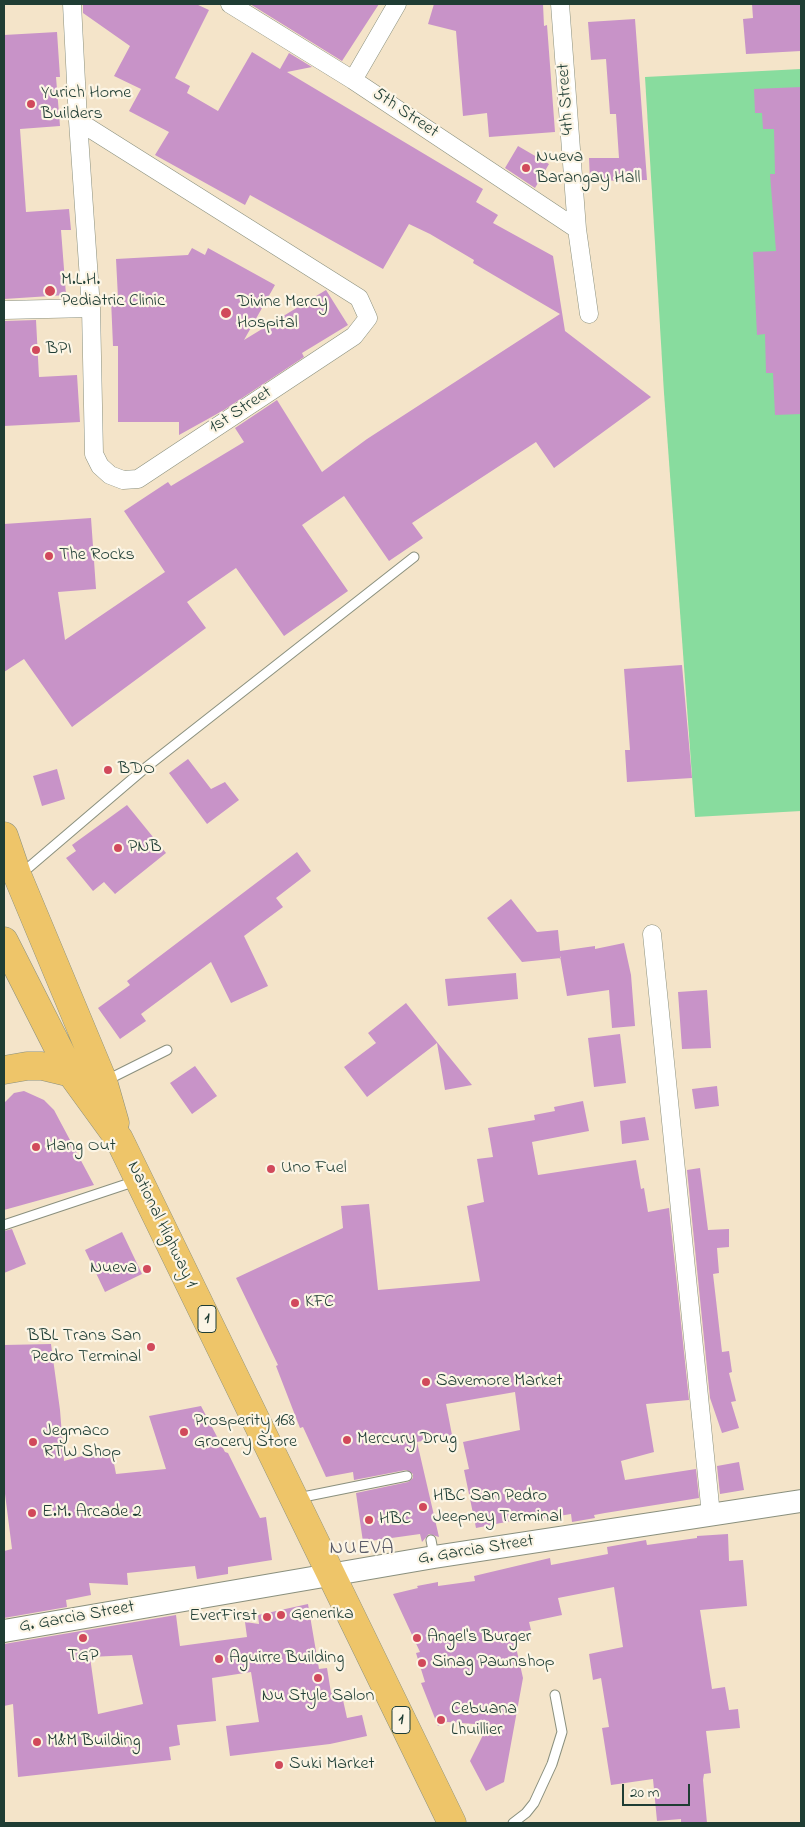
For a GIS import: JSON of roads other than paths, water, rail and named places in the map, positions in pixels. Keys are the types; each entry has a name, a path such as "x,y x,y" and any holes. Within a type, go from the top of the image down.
{"highway":[{"name":"National Highway 1","path":"4,836 18,877 103,1081 119,1139"},
{"name":"National Highway 1","path":"4,941 71,1073 119,1139 452,1823"},
{"path":"4,1070 27,1066 42,1066 71,1073"}],"street":[{"name":"1st Street","path":"72,4 78,120 90,308 94,454 100,466 110,475 124,480 138,479 354,336 368,318 359,298 78,120"},
{"name":"5th Street","path":"230,4 353,80 577,230"},
{"path":"353,80 397,4"},
{"name":"4th Street","path":"560,4 577,230 589,314"},
{"path":"4,310 90,308"},
{"path":"652,934 711,1515"},
{"name":"G. Garcia Street","path":"4,1631 331,1576 432,1548 711,1515 801,1501"}],"lane":[{"path":"18,877 144,769 414,557"},
{"path":"103,1081 167,1050"},
{"path":"4,1224 139,1180"},
{"path":"293,1499 407,1476"},
{"path":"513,1823 526,1813 534,1803 552,1764 562,1732 556,1695"}],"place":[{"name":"Yurich Home Builders","path":"31,104"},
{"name":"Nueva Barangay Hall","path":"526,168"},
{"name":"M.L.H. Pediatric Clinic","path":"50,291"},
{"name":"Divine Mercy Hospital","path":"226,313"},
{"name":"BPI","path":"36,350"},
{"name":"The Rocks","path":"49,556"},
{"name":"BDO","path":"108,770"},
{"name":"PNB","path":"118,848"},
{"name":"Hang Out","path":"36,1147"},
{"name":"Uno Fuel","path":"271,1169"},
{"name":"Nueva","path":"147,1269"},
{"name":"KFC","path":"295,1303"},
{"name":"BBL Trans San Pedro Terminal","path":"151,1347"},
{"name":"Savemore Market","path":"426,1382"},
{"name":"Prosperity 168 Grocery Store","path":"184,1432"},
{"name":"Mercury Drug","path":"347,1440"},
{"name":"Jegmaco RTW Shop","path":"33,1442"},
{"name":"HBC San Pedro Jeepney Terminal","path":"423,1507"},
{"name":"E.M. Arcade 2","path":"32,1513"},
{"name":"HBC","path":"369,1520"},
{"name":"Generika","path":"281,1615"},
{"name":"EverFirst","path":"267,1617"},
{"name":"TGP","path":"83,1638"},
{"name":"Angel's Burger","path":"417,1638"},
{"name":"Aguirre Building","path":"219,1659"},
{"name":"Sinag Pawnshop","path":"422,1663"},
{"name":"Nu Style Salon","path":"318,1678"},
{"name":"Cebuana Lhuillier","path":"441,1720"},
{"name":"M&M Building","path":"37,1742"},
{"name":"Suki Market","path":"279,1765"}],"district":[{"name":"NUEVA","path":"362,1550"}]}
